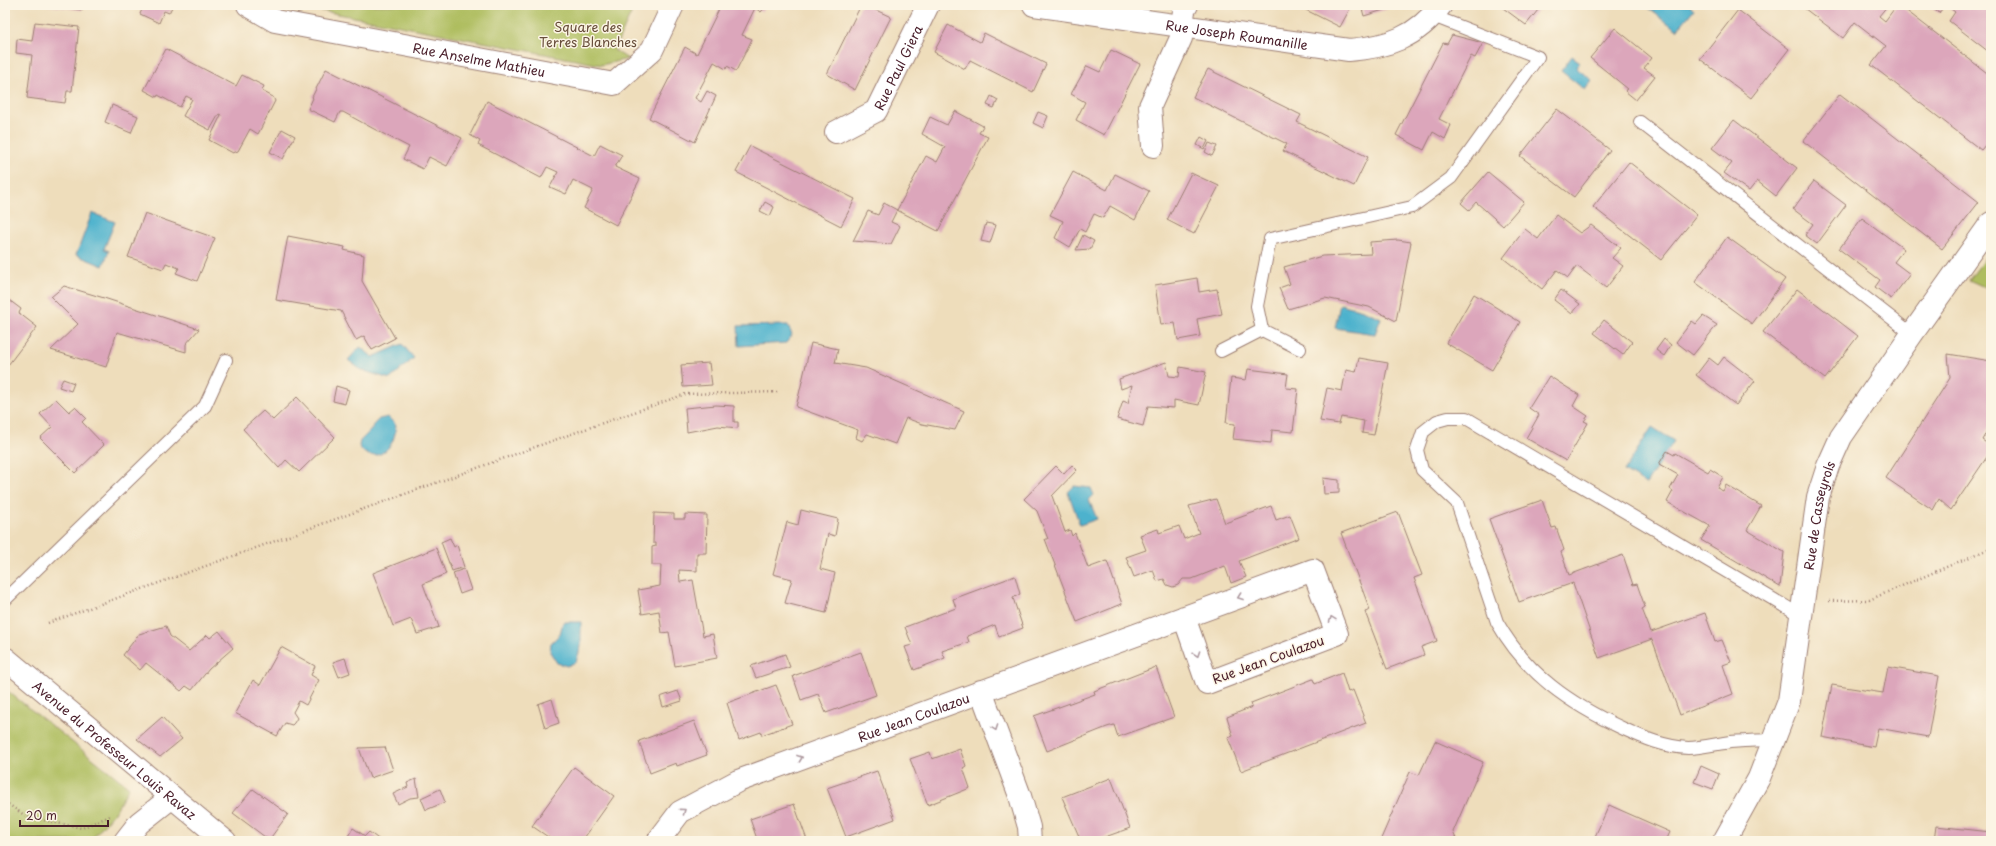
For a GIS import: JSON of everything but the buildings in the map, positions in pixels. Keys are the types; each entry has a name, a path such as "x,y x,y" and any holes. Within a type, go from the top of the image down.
{"street":[{"name":"Rue Anselme Mathieu","path":"248,5 275,21 614,84 652,50 673,5"},
{"name":"Rue Paul Giera","path":"836,132 876,111 926,12 928,5"},
{"name":"Rue Joseph Roumanille","path":"1034,5 1185,15 1349,50 1375,48 1400,40 1437,11"},
{"path":"1153,146 1150,106 1181,38 1185,15"},
{"name":"Rue de Casseyrols","path":"1724,841 1759,778 1789,701 1800,615 1818,497 1828,466 1841,437 1912,334 1991,224"},
{"name":"Rue Jean Coulazou","path":"658,841 680,812 738,781 981,691 1184,617 1313,570 1337,634 1207,683 1184,617"},
{"name":"Avenue du Professeur Louis Ravaz","path":"5,658 225,841"},
{"path":"981,691 1020,796 1030,827 1030,841"},
{"path":"126,841 139,823 172,797"}],"lane":[{"path":"1262,330 1257,306 1270,239 1412,207 1451,178 1538,57 1437,11"},
{"path":"1640,122 1912,334"},
{"path":"1262,330 1300,349"},
{"path":"1221,351 1262,330"},
{"path":"5,600 205,406 226,360"},
{"path":"1775,740 1741,741 1687,748 1651,741 1602,719 1564,697 1529,667 1507,639 1497,622 1457,504 1422,470 1417,450 1424,432 1437,421 1448,418 1466,418 1800,615"}],"path":[{"path":"48,623 686,394 780,392"},
{"path":"1800,615 1830,600 1870,600 1991,548"},
{"path":"5,802 27,817 82,828 121,810 139,823"}],"green space":[{"name":"Square des Terres Blanches","path":"292,5 635,5 614,50 628,59 601,65"},
{"path":"1991,250 1991,290 1969,280"},
{"path":"5,689 129,787 116,810 90,841 5,841"}],"water":[{"path":"1644,5 1689,5 1694,9 1677,30"},
{"path":"1572,56 1580,62 1576,68 1592,80 1585,90 1561,71"},
{"path":"92,213 115,222 104,249 109,251 103,266 76,255"},
{"path":"1340,304 1363,310 1381,318 1375,334 1335,328"},
{"path":"788,325 792,335 786,343 739,346 738,326"},
{"path":"402,344 414,358 390,379 361,370 348,360 360,347 373,357"},
{"path":"388,417 396,425 393,440 382,453 372,456 367,454 359,446 360,441 379,419"},
{"path":"1652,427 1674,441 1646,484 1624,471"},
{"path":"1074,486 1091,488 1094,495 1089,500 1097,519 1080,525 1068,492"},
{"path":"563,622 581,622 581,646 576,662 567,666 557,663 550,652 551,643 560,634"}]}
